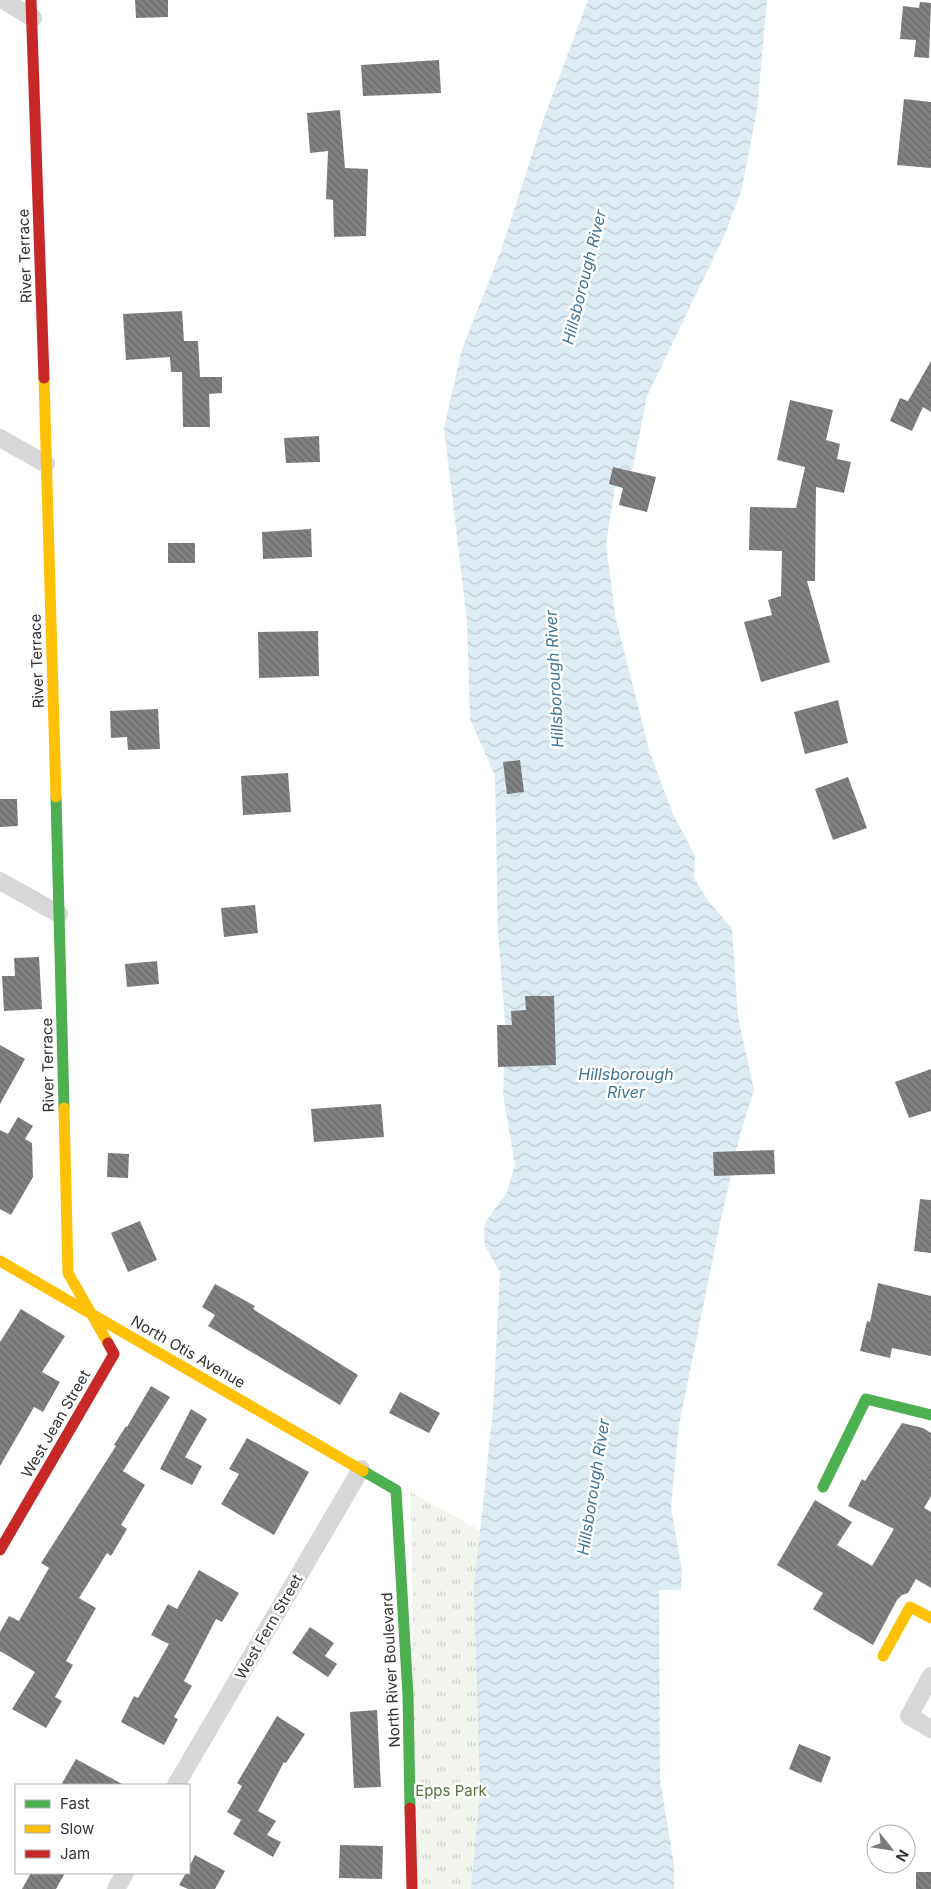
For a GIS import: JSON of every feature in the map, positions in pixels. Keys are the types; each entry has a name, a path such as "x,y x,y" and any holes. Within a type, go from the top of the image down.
{"street":[{"path":"3,0 33,18"},
{"name":"River Terrace","path":"31,0 46,464 68,1273 92,1314"},
{"path":"0,438 46,464"},
{"path":"0,881 59,914"},
{"name":"North Otis Avenue","path":"0,1261 361,1469"},
{"name":"West Jean Street","path":"0,1550 114,1354 92,1314"},
{"path":"823,1487 866,1399 931,1415"},
{"name":"West Fern Street","path":"177,1784 361,1469"},
{"name":"North River Boulevard","path":"361,1469 396,1490 408,1696 412,1889"},
{"path":"883,1656 910,1607 931,1618"},
{"path":"931,1676 909,1716 931,1729"},
{"path":"116,1889 124,1874"}],"green space":[{"name":"Epps Park","path":"411,1492 488,1535 485,1701 478,1889 415,1889"}],"water":[{"name":"Hillsborough River","path":"588,0 767,0 757,110 742,188 725,234 647,396 633,467 615,488 606,544 615,615 649,750 673,814 695,856 694,878 709,902 732,928 738,1017 754,1090 741,1131 719,1228 679,1425 671,1507 682,1571 681,1590 659,1590 660,1779 674,1865 674,1889 471,1889 480,1791 474,1587 493,1410 500,1272 485,1246 484,1224 507,1192 515,1165 503,1094 505,1022 498,932 495,776 470,719 467,621 444,428 462,349 499,256 545,115"}],"building":[{"path":"135,0 168,0 168,17 136,18"},
{"path":"920,2 931,3 929,58 914,57 916,40 900,39 903,6 919,8"},
{"path":"439,60 441,93 363,96 361,65"},
{"path":"904,99 931,102 931,168 897,165"},
{"path":"340,110 345,168 368,169 366,236 334,237 333,200 326,199 328,151 310,153 307,113"},
{"path":"182,311 184,341 198,341 200,377 222,377 222,393 209,394 210,427 183,427 182,372 171,372 170,357 126,360 123,314"},
{"path":"931,361 931,412 923,407 912,431 890,421 900,398 908,401"},
{"path":"790,400 833,410 826,440 840,444 837,459 851,462 844,493 816,487 815,581 807,581 830,662 761,682 744,622 772,615 768,600 781,596 782,551 749,550 750,507 796,508 805,467 777,460"},
{"path":"319,436 320,462 286,463 284,438"},
{"path":"613,467 656,477 647,512 619,505 623,488 609,484"},
{"path":"311,529 312,557 263,559 262,532"},
{"path":"168,543 195,543 195,563 168,563"},
{"path":"318,631 319,676 259,678 258,632"},
{"path":"838,700 848,743 805,754 794,712"},
{"path":"158,709 160,749 128,750 127,737 111,738 110,711"},
{"path":"520,760 524,792 507,794 503,762"},
{"path":"288,773 291,812 243,815 241,776"},
{"path":"848,777 867,828 833,840 815,789"},
{"path":"0,799 17,799 18,826 0,827"},
{"path":"255,905 258,933 224,937 221,908"},
{"path":"39,957 42,1009 4,1011 2,976 15,976 14,958"},
{"path":"157,961 159,984 127,987 125,964"},
{"path":"525,996 554,996 556,1065 498,1067 497,1025 512,1025 511,1011 526,1010"},
{"path":"0,1045 25,1059 0,1104"},
{"path":"931,1069 931,1111 909,1118 895,1082"},
{"path":"381,1104 384,1137 314,1142 311,1109"},
{"path":"18,1117 33,1126 25,1139 32,1143 33,1177 11,1215 0,1209 0,1130 8,1134"},
{"path":"774,1150 775,1174 714,1176 713,1152"},
{"path":"108,1153 129,1154 128,1178 107,1177"},
{"path":"920,1199 931,1200 931,1253 914,1251"},
{"path":"140,1221 157,1260 128,1272 111,1233"},
{"path":"878,1283 931,1296 931,1356 892,1348 890,1358 860,1351 867,1321 870,1322"},
{"path":"215,1284 255,1306 253,1309 358,1375 340,1405 208,1326 215,1315 202,1307"},
{"path":"21,1309 65,1336 42,1372 60,1382 43,1412 34,1407 0,1466 0,1342"},
{"path":"151,1386 170,1397 123,1471 145,1485 121,1525 127,1529 111,1556 107,1553 79,1598 96,1608 66,1661 73,1665 55,1697 62,1701 46,1728 12,1709 35,1672 0,1651 0,1632 9,1616 19,1621 49,1568 41,1563 116,1446 114,1445"},
{"path":"400,1392 440,1413 429,1433 389,1413"},
{"path":"191,1409 207,1419 185,1457 202,1466 192,1485 160,1469"},
{"path":"902,1423 923,1428 931,1433 931,1496 924,1508 931,1512 931,1588 916,1579 908,1593 902,1595 897,1600 873,1645 813,1609 823,1593 777,1565 815,1500 852,1522 837,1545 872,1566 894,1529 848,1506 862,1479 865,1481"},
{"path":"247,1438 309,1472 274,1535 221,1504 239,1474 229,1469"},
{"path":"199,1570 239,1593 222,1622 216,1619 184,1681 192,1686 174,1717 178,1719 164,1745 121,1722 134,1696 138,1698 169,1644 151,1635 168,1604 177,1609"},
{"path":"310,1627 334,1643 325,1656 337,1664 328,1677 292,1653"},
{"path":"377,1710 381,1787 354,1788 350,1712"},
{"path":"277,1716 305,1734 286,1763 284,1762 258,1811 276,1821 267,1835 281,1842 273,1857 233,1834 241,1820 227,1812 242,1786 237,1783"},
{"path":"799,1744 831,1757 821,1783 789,1769"},
{"path":"76,1759 122,1784 62,1784"},
{"path":"340,1845 383,1846 382,1879 339,1878"},
{"path":"195,1855 225,1871 215,1889 188,1889 179,1885 185,1874 190,1874 190,1865"},
{"path":"916,1872 931,1872 931,1889 916,1889"},
{"path":"30,1874 64,1874 56,1889 22,1889"}],"traffic: fast":[{"path":"56,797 64,1108"},
{"path":"823,1487 866,1399 931,1415"},
{"path":"363,1471 396,1490 408,1696 410,1808"}],"traffic: slow":[{"path":"44,378 56,797"},
{"path":"64,1108 68,1273 108,1343"},
{"path":"0,1261 363,1471"},
{"path":"883,1656 910,1607 931,1618"}],"traffic: jam":[{"path":"31,0 44,378"},
{"path":"0,1550 114,1354 108,1343"},
{"path":"410,1808 412,1889"}]}
